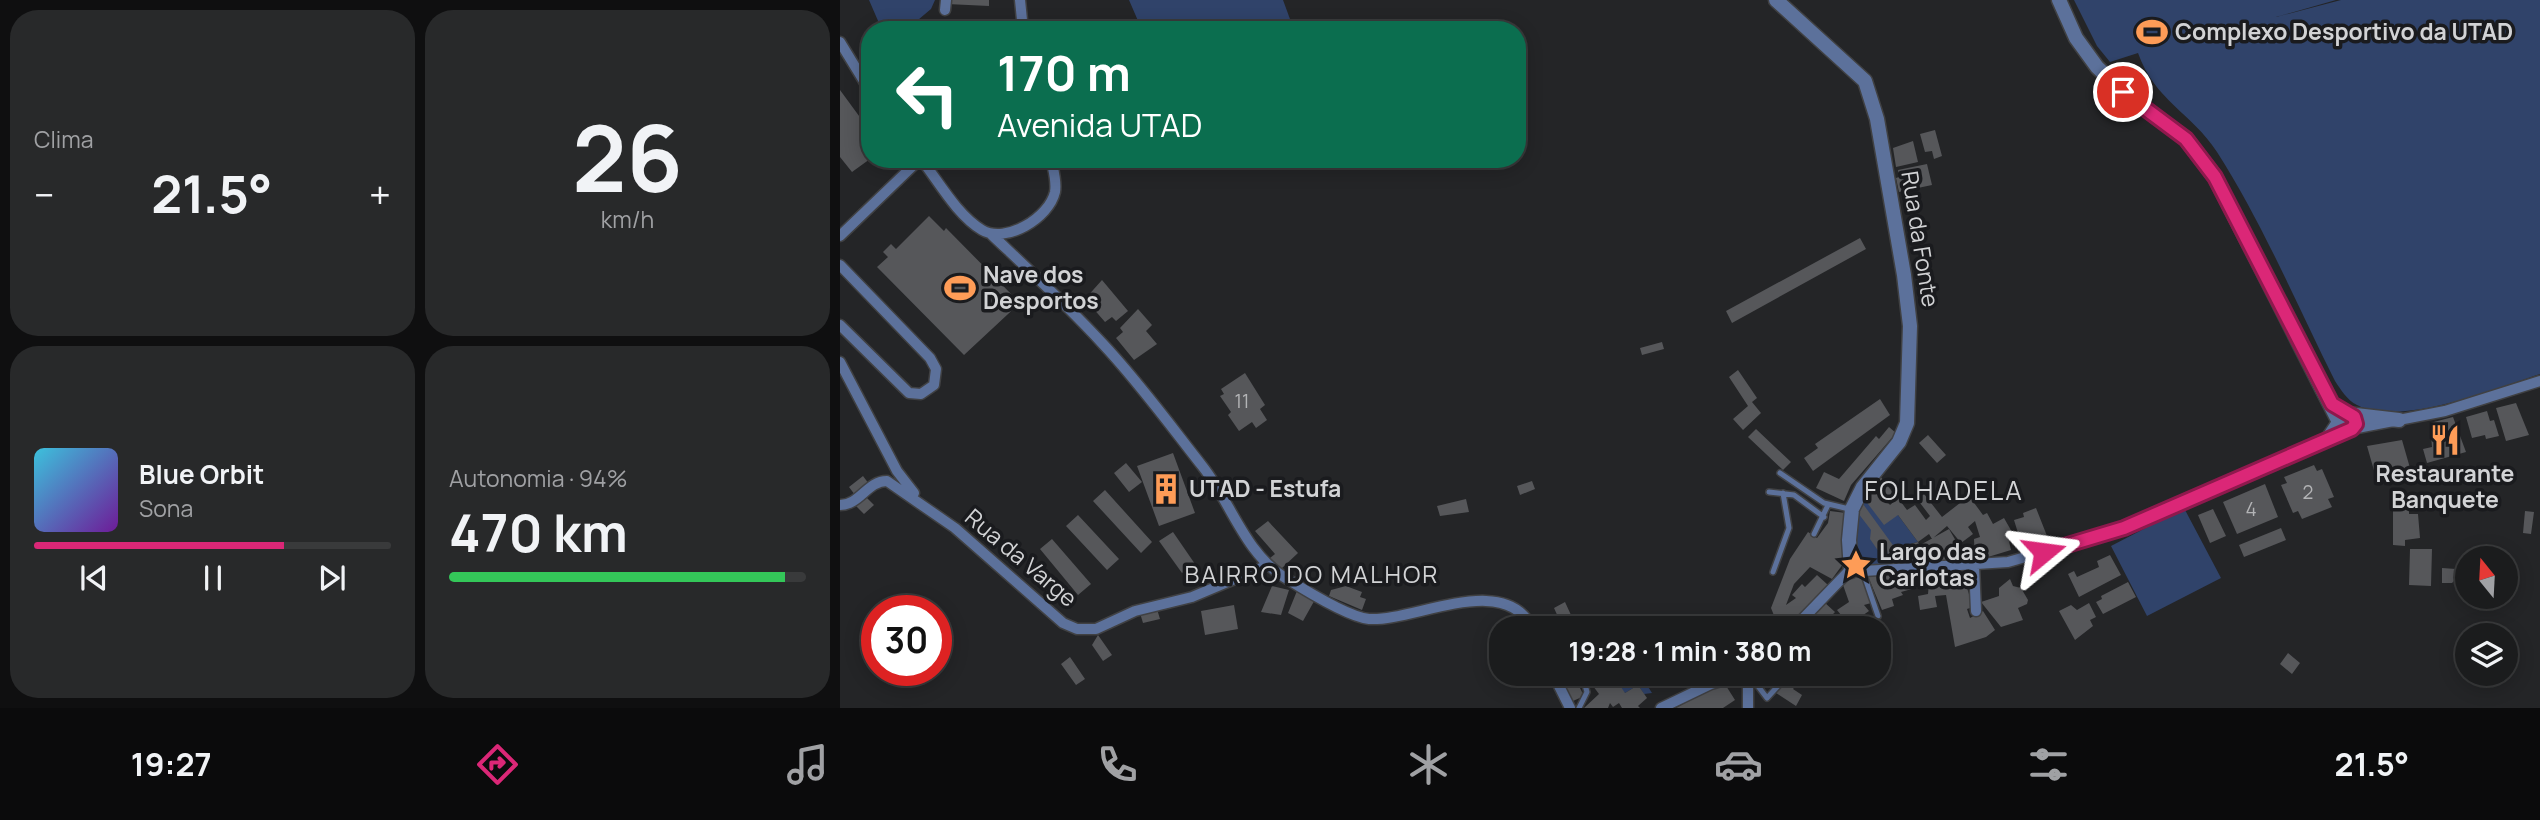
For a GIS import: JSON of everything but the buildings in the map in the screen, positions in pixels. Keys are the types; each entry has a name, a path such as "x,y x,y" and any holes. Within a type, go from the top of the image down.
{"street":[{"path":"1020,0 1022,21"},
{"name":"Rua da Fonte","path":"1776,0 1866,80 1877,119 1904,275 1910,326 1908,423 1899,442 1863,487 1852,509"},
{"path":"2059,0 2076,38 2097,67 2123,92 2186,139 2215,177 2332,404 2348,424"},
{"path":"840,42 861,76"},
{"path":"840,236 912,168"},
{"path":"928,168 968,219 992,235 1103,344 1207,472 1250,542 1268,565 1282,576 1365,618 1456,604 1508,604 1523,616"},
{"path":"992,235 1016,230 1051,201 1056,186 1053,168"},
{"path":"840,265 930,358 936,369 934,385 921,394 909,393 840,325"},
{"path":"840,362 900,477 942,519"},
{"path":"1805,616 1842,576 1857,571 1997,565 2062,547 2124,528 2328,439 2348,424 2399,420 2445,411 2540,381"},
{"name":"Rua da Varge","path":"840,505 852,503 883,480 942,519 1063,623 1083,630 1102,627 1140,610 1192,597 1268,565"},
{"path":"1852,509 1849,540 1857,571"},
{"path":"1974,566 1976,611"},
{"path":"1559,686 1570,708"},
{"path":"1665,707 1707,686"},
{"path":"1747,686 1748,708"}],"lane":[{"path":"1780,473 1828,505 1852,509"},
{"path":"1769,492 1796,496 1824,517"},
{"path":"1773,572 1789,528 1783,493"},
{"path":"1814,534 1828,505"},
{"path":"1857,571 1878,615"},
{"path":"1579,708 1587,692 1585,686"},
{"path":"1757,686 1767,698 1778,686"}],"shaded area":[{"path":"869,0 935,0 931,9 917,21 878,21"},
{"path":"1129,0 1283,0 1291,21 1138,21"},
{"path":"2074,0 2336,0 2276,17 2341,0 2540,0 2540,374 2474,396 2423,409 2376,411 2350,400 2335,381 2265,236 2217,152 2154,83 2138,53 2110,62 2097,46"},
{"path":"1865,500 1898,515 1918,542 1887,550 1890,566 1864,561 1857,554 1853,535"},
{"path":"2184,508 2221,578 2147,616 2111,546"},
{"path":"1610,686 1636,686 1625,693"},
{"path":"1639,686 1648,686 1652,693 1644,694"}],"place":[{"name":"Complexo Desportivo da UTAD","path":"2152,32"},
{"name":"Nave dos Desportos","path":"960,288"},
{"name":"Restaurante Banquete","path":"2445,440"},
{"name":"UTAD - Estufa","path":"1166,489"},
{"name":"Largo das Carlotas","path":"1856,565"}],"district":[{"name":"FOLHADELA","path":"1944,491"},
{"name":"BAIRRO DO MALHOR","path":"1312,575"}],"route":[{"path":"2044,552 2115,532 2352,429 2356,424 2354,417 2332,404 2215,177 2186,139 2123,92"}]}
